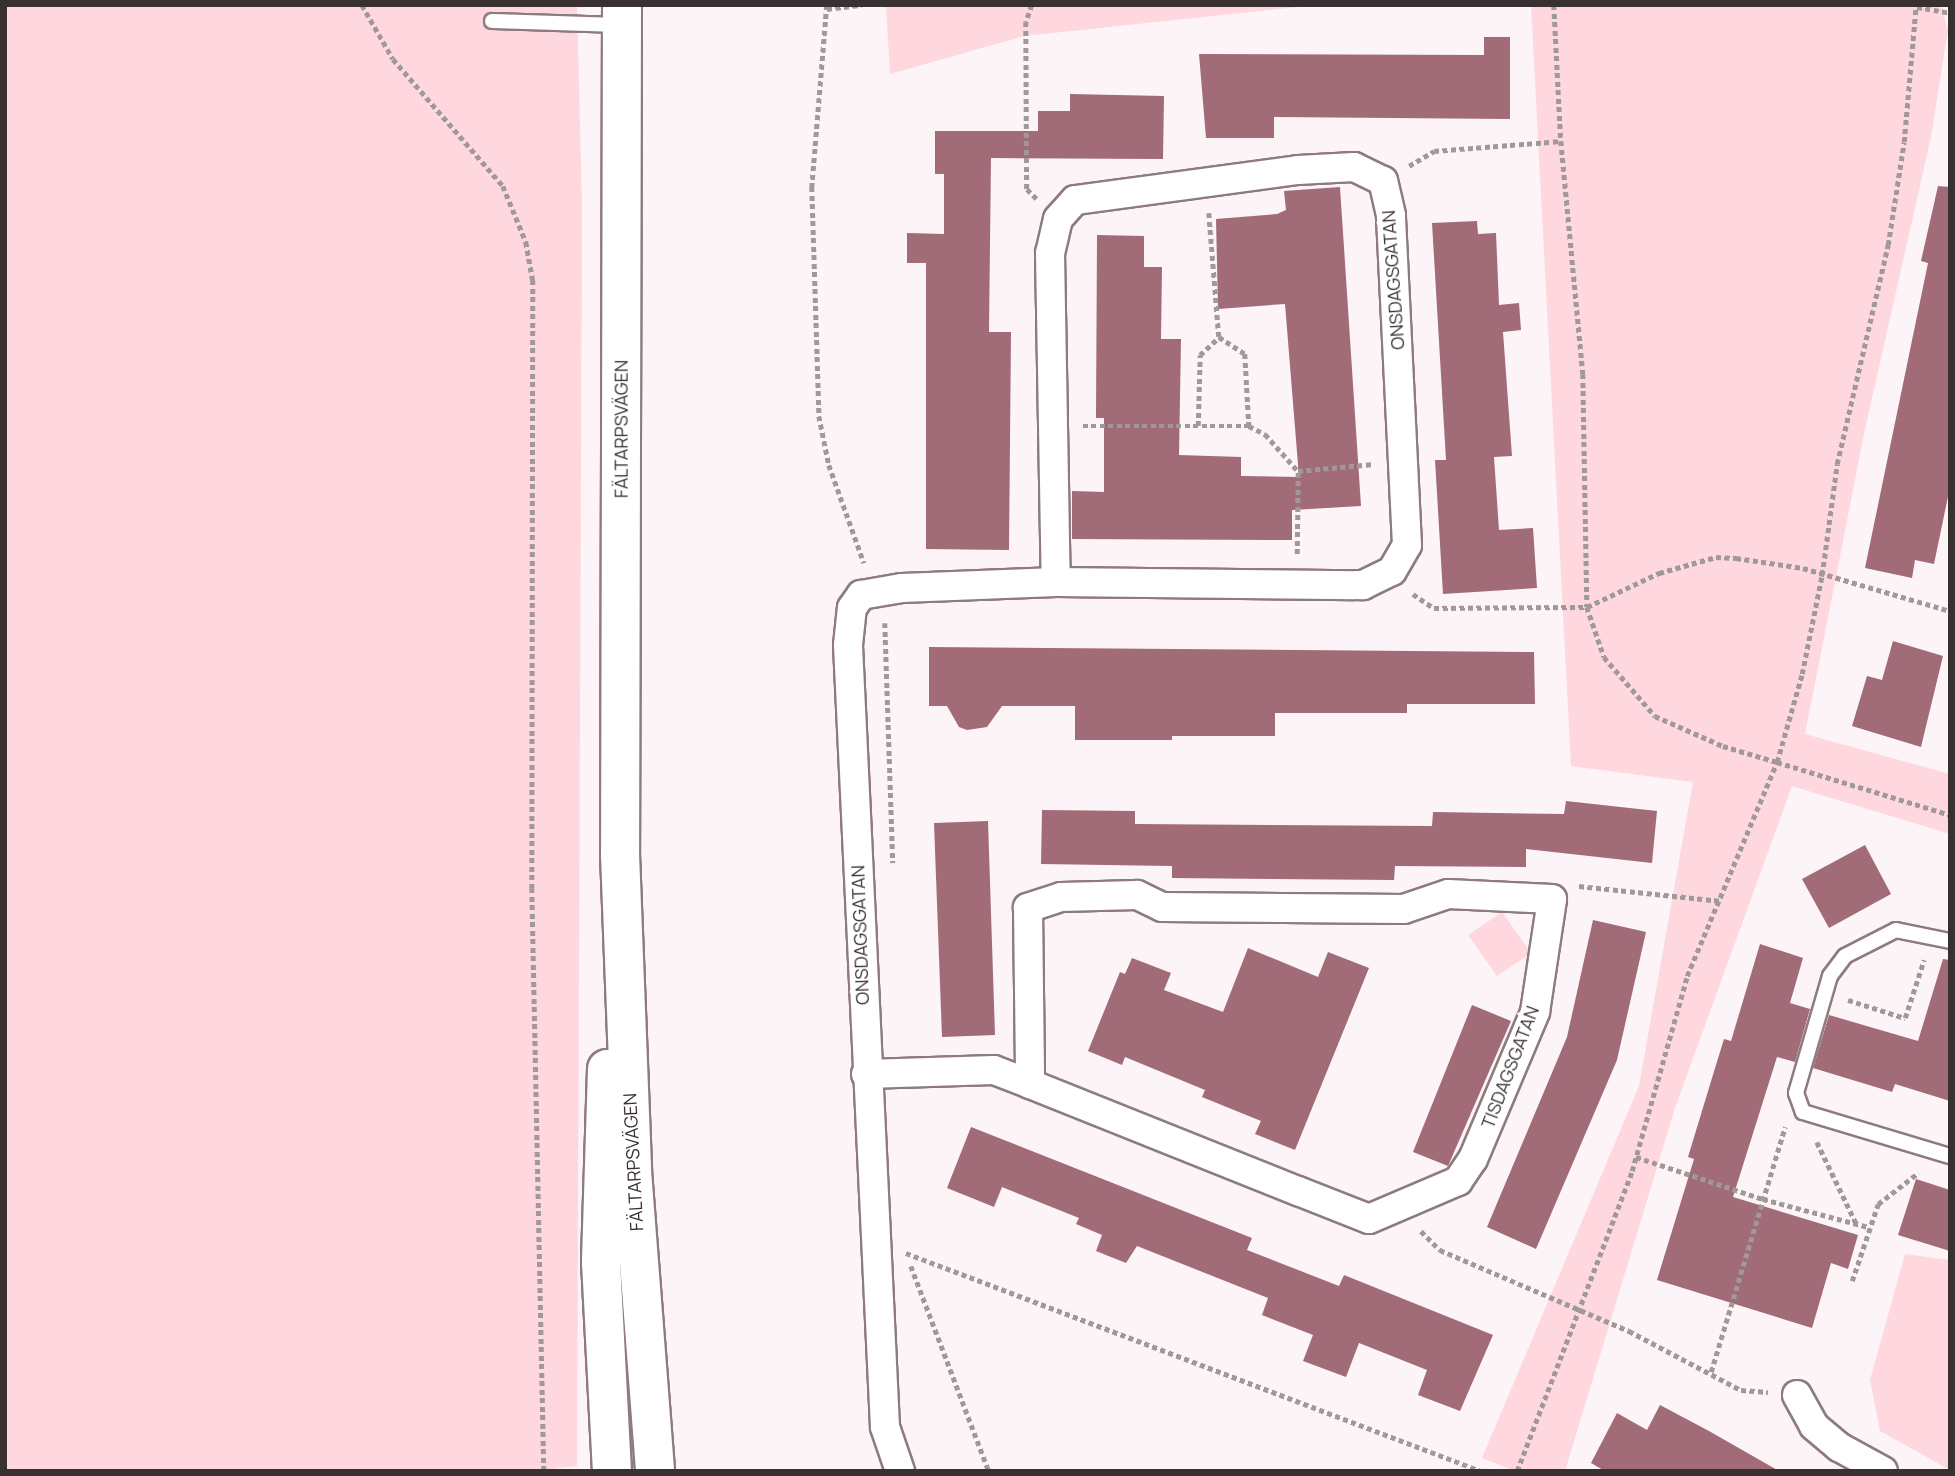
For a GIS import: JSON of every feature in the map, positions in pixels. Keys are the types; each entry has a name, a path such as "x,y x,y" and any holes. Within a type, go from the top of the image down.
{"main road":[{"name":"FÄLTARPSVÄGEN","path":"622,15 620,854 632,1171 655,1471"},
{"name":"FÄLTARPSVÄGEN","path":"612,1471 601,1262 602,1138 620,854"}],"street":[{"path":"1056,582 1056,426 1050,253 1058,219 1075,200 1207,184 1354,167 1382,181"},
{"name":"ONSDAGSGATAN","path":"1382,181 1391,215 1407,545 1392,571"},
{"path":"875,591 1056,582 1363,585 1392,571"},
{"name":"ONSDAGSGATAN","path":"875,591 861,595 847,627 866,1074 885,1427 900,1471"},
{"path":"1030,1084 1028,908 1061,897 1137,895 1162,907 1404,909 1448,894 1552,899"},
{"name":"TISDAGSGATAN","path":"866,1074 994,1070 1369,1219 1403,1207 1458,1181 1473,1159 1535,1012 1552,899"},
{"path":"1797,1395 1814,1426 1839,1447 1883,1471"}],"lane":[{"path":"492,20 622,15"},
{"path":"1946,1155 1803,1112 1796,1093 1830,976 1845,956 1896,930 1950,941"}],"path":[{"path":"362,5 393,59 503,186 532,270 531,888 544,1471"},
{"path":"862,5 827,7 812,187 819,416 829,465 885,615 893,865"},
{"path":"1032,5 1026,22 1027,189 1058,219"},
{"path":"1554,5 1561,141 1583,374 1587,607 1604,657 1655,716 1723,746 1950,815"},
{"path":"1517,1471 1581,1312 1636,1157 1687,976 1721,901 1777,762 1822,575 1837,464 1888,245 1904,142 1917,6 1950,13"},
{"path":"1382,181 1434,151 1561,141"},
{"path":"1207,184 1219,337"},
{"path":"1198,426 1200,355 1219,337"},
{"path":"1219,337 1245,354 1249,426"},
{"path":"1056,426 1249,426 1265,434 1298,471 1297,584"},
{"path":"1298,471 1403,461"},
{"path":"1392,571 1419,601 1434,608 1587,607 1659,573 1716,558 1762,559 1950,611"},
{"path":"1552,899 1571,885 1721,901"},
{"path":"1825,992 1905,1018 1931,935"},
{"path":"1711,1372 1796,1093"},
{"path":"1803,1112 1856,1224"},
{"path":"1852,1281 1878,1203 1946,1155"},
{"path":"1636,1157 1763,1199 1868,1227"},
{"path":"1403,1207 1440,1250 1711,1372 1741,1390 1797,1395"},
{"path":"905,1238 906,1252 989,1471"},
{"path":"906,1252 1481,1471"}],"shaded area":[{"path":"577,5 582,209 577,1466 535,1471 5,1471 5,6"},
{"path":"886,5 1317,5 1024,36 890,74"},
{"path":"1531,5 1941,5 1948,30 1931,137 1865,429 1805,734 1950,774 1950,834 1792,786 1675,1108 1565,1471 1515,1471 1482,1458 1639,1086 1693,782 1571,766"},
{"path":"1502,912 1531,953 1497,976 1468,935"},
{"path":"1905,1254 1950,1260 1950,1470 1880,1431 1870,1380"}],"building":[{"path":"1484,37 1510,37 1510,119 1274,117 1274,138 1206,138 1199,54 1484,55"},
{"path":"1070,94 1164,96 1163,159 991,158 989,332 1011,332 1009,550 926,549 926,263 907,263 907,233 944,234 944,174 935,174 935,131 1038,131 1038,111 1070,111"},
{"path":"1938,186 1950,187 1950,487 1934,564 1915,560 1912,578 1865,568 1928,263 1921,261"},
{"path":"1340,187 1361,506 1292,510 1292,540 1072,539 1072,491 1104,492 1104,418 1096,418 1097,235 1144,236 1144,267 1162,267 1161,339 1181,339 1179,455 1241,457 1241,476 1299,477 1285,304 1218,309 1216,219 1277,214 1286,210 1284,191"},
{"path":"1477,221 1478,234 1496,233 1499,305 1519,303 1521,330 1503,332 1512,456 1494,457 1499,530 1533,528 1537,588 1443,594 1435,460 1446,460 1432,223"},
{"path":"1893,641 1943,656 1921,747 1852,726 1867,676 1882,680"},
{"path":"929,647 1534,652 1535,704 1407,704 1407,713 1275,713 1275,736 1172,736 1172,740 1075,740 1075,706 1002,706 987,727 967,730 959,727 947,706 929,706"},
{"path":"1566,801 1657,811 1652,863 1526,849 1526,867 1395,866 1394,880 1172,878 1172,866 1041,864 1042,810 1135,811 1135,824 1432,826 1433,812 1564,814"},
{"path":"988,821 995,1035 942,1037 934,823"},
{"path":"1865,845 1891,894 1829,928 1802,879"},
{"path":"1593,920 1646,932 1617,1060 1536,1249 1487,1227 1567,1037"},
{"path":"1760,944 1803,958 1790,1003 1810,1009 1795,1062 1777,1057 1733,1197 1858,1235 1848,1269 1831,1263 1812,1328 1657,1280 1694,1159 1688,1157 1712,1078 1724,1039 1731,1041"},
{"path":"1248,948 1318,977 1328,952 1369,968 1295,1150 1255,1134 1261,1121 1202,1097 1205,1090 1125,1057 1122,1065 1088,1051 1120,972 1125,974 1132,958 1171,973 1164,990 1223,1012"},
{"path":"1943,959 1950,960 1950,1101 1895,1084 1892,1092 1813,1068 1829,1015 1918,1041"},
{"path":"1472,1005 1511,1021 1448,1166 1413,1152"},
{"path":"971,1127 1252,1238 1247,1250 1339,1286 1344,1275 1493,1335 1460,1411 1418,1395 1427,1370 1359,1343 1346,1377 1303,1361 1313,1335 1262,1315 1268,1298 1137,1246 1126,1263 1096,1251 1102,1235 1076,1224 1079,1218 1002,1187 994,1207 947,1188"},
{"path":"1916,1179 1950,1190 1950,1251 1898,1235"},
{"path":"1660,1405 1779,1471 1605,1471 1591,1463 1617,1413 1647,1430"}]}
